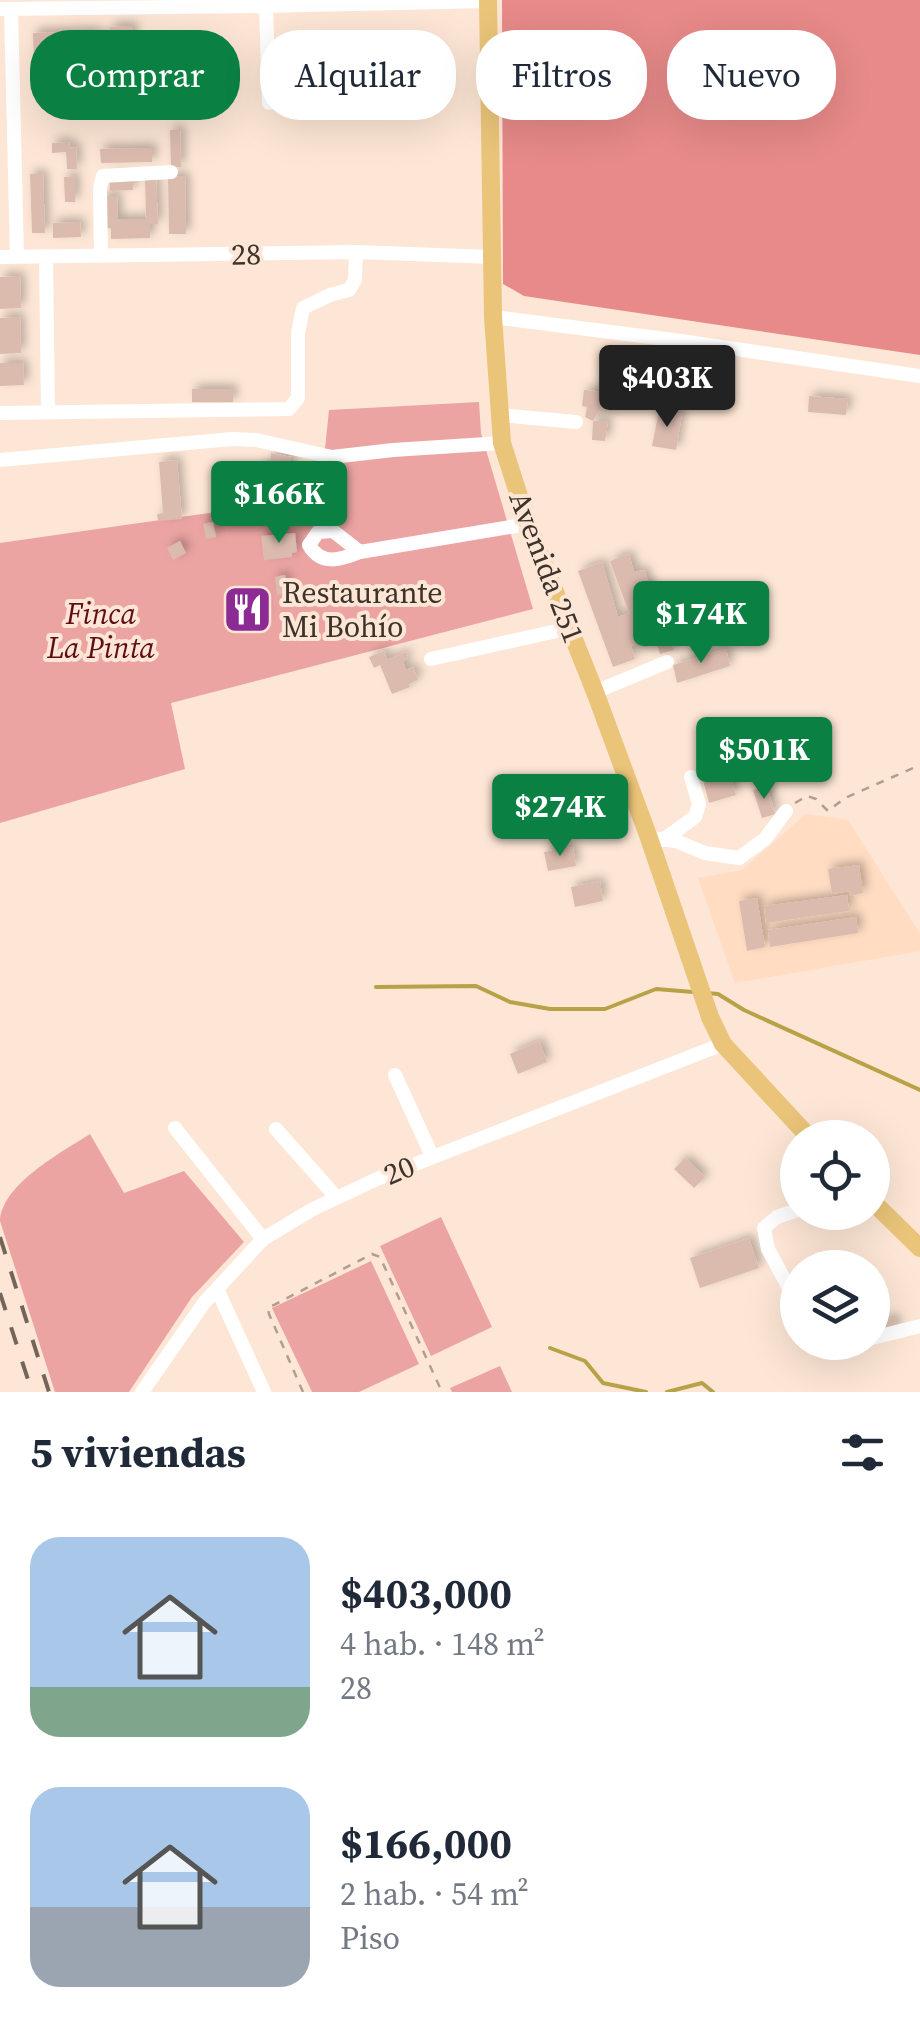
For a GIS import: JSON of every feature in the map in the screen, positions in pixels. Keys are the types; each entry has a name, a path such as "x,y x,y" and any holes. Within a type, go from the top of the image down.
{"main road":[{"name":"Avenida 251","path":"488,0 493,317 502,443 528,524 656,839 686,952 710,1017 723,1044 793,1120"},
{"path":"890,1219 920,1248"}],"street":[{"path":"17,257 6,9 488,0"},
{"path":"266,6 267,30"},
{"path":"101,256 103,176 171,172"},
{"path":"0,413 289,408 298,398 298,333 303,308 330,294 349,290 355,280 356,252"},
{"name":"28","path":"0,257 356,252 493,257"},
{"path":"46,256 48,412"},
{"path":"493,317 920,376"},
{"path":"499,415 576,422"},
{"path":"0,460 232,438 332,457 502,443"},
{"path":"360,552 528,524"},
{"path":"431,659 570,628"},
{"path":"595,692 667,662"},
{"path":"656,839 695,817 699,804 692,777"},
{"path":"656,839 738,858 765,839 786,811"},
{"name":"20","path":"142,1392 204,1303 263,1239 338,1198 432,1156 723,1044"},
{"path":"395,1075 432,1156"},
{"path":"175,1128 263,1239"},
{"path":"276,1129 338,1198"},
{"path":"780,1216 764,1228 768,1249 780,1271"},
{"path":"217,1289 264,1392"},
{"path":"890,1334 920,1326"}],"path":[{"path":"786,811 807,796 816,799 828,812 845,798 920,765"},
{"path":"303,1392 268,1308 372,1254 380,1257 442,1392"}],"shaded area":[{"path":"502,0 920,0 920,355 524,296 503,284 502,120 647,120 647,30 502,30"},
{"path":"806,814 848,820 920,934 920,951 735,983 698,878 742,870"}],"green space":[{"name":"Finca La Pinta","path":"479,402 481,433 533,609 171,703 185,769 0,823 0,543 320,497 329,410"},
{"path":"90,1134 124,1193 184,1171 244,1242 192,1297 129,1392 55,1392 0,1221 3,1207 22,1182"},
{"path":"441,1217 492,1327 431,1356 380,1246"},
{"path":"371,1261 419,1364 359,1392 312,1392 272,1308"},
{"path":"500,1366 512,1392 452,1392 450,1388"}],"building":[{"path":"133,26 133,30 110,30"},
{"path":"170,130 180,130 181,167 171,167"},
{"path":"69,142 70,148 76,147 77,169 67,169 66,152 52,153 52,143"},
{"path":"152,148 152,162 101,163 100,149"},
{"path":"30,174 43,174 45,233 32,233"},
{"path":"75,176 75,202 65,202 64,177"},
{"path":"168,176 185,176 186,234 169,234"},
{"path":"109,177 133,177 133,190 110,191"},
{"path":"156,179 158,224 150,224 150,238 111,239 111,228 102,228 102,196 117,196 118,219 146,219 145,180"},
{"path":"80,222 81,237 53,238 53,223"},
{"path":"20,276 21,308 0,309 0,277"},
{"path":"20,317 21,353 0,354 0,318"},
{"path":"0,363 23,363 24,385 0,386"},
{"path":"192,389 233,389 233,402 192,402"},
{"path":"584,390 626,394 625,404 605,402 593,421 585,417"},
{"path":"809,396 848,399 846,415 808,412"},
{"path":"659,410 682,414 676,450 652,446"},
{"path":"593,421 608,421 605,441 592,440"},
{"path":"271,453 291,457 291,478 263,482 259,467 271,463"},
{"path":"177,460 182,519 158,521 157,514 163,513 159,462"},
{"path":"213,522 216,537 206,539 203,524"},
{"path":"295,533 297,552 292,557 264,560 261,536"},
{"path":"180,541 186,553 173,560 167,548"},
{"path":"629,554 634,572 644,570 674,650 660,654 657,644 644,647 642,642 631,646 635,659 613,667 578,571 602,562 618,617 629,613 610,561"},
{"path":"285,575 288,593 277,595 275,577"},
{"name":"Restaurante Mi Bohío","path":"261,596 264,616 233,621 230,601"},
{"path":"726,649 730,666 677,683 673,665"},
{"path":"384,651 387,660 406,652 406,670 413,667 418,680 392,694 380,665 374,668 369,657"},
{"path":"729,772 736,795 709,803 703,780"},
{"path":"767,786 775,814 762,818 753,790"},
{"path":"573,847 576,866 548,871 544,852"},
{"path":"859,865 863,893 832,894 828,869"},
{"path":"600,881 603,901 575,907 571,887"},
{"path":"847,895 849,911 766,923 764,906"},
{"path":"757,898 765,947 747,951 739,901"},
{"path":"856,917 858,933 770,947 768,930"},
{"path":"539,1041 547,1062 518,1074 510,1054"},
{"path":"685,1158 705,1177 694,1188 674,1169"},
{"path":"749,1238 759,1268 700,1288 690,1258"},
{"path":"894,1318 897,1329 890,1331 890,1319"}],"waterway":[{"path":"376,987 476,986 510,1002 550,1009 605,1009 656,989 693,992"},
{"path":"707,993 718,994 744,1010 920,1090"},
{"path":"550,1348 585,1361 603,1383 646,1392"},
{"path":"667,1392 702,1383 713,1392"}],"railway":[{"path":"0,1237 49,1392"},
{"path":"0,1293 32,1392"}],"place":[{"name":"Restaurante Mi Bohío","path":"247,609"}]}
